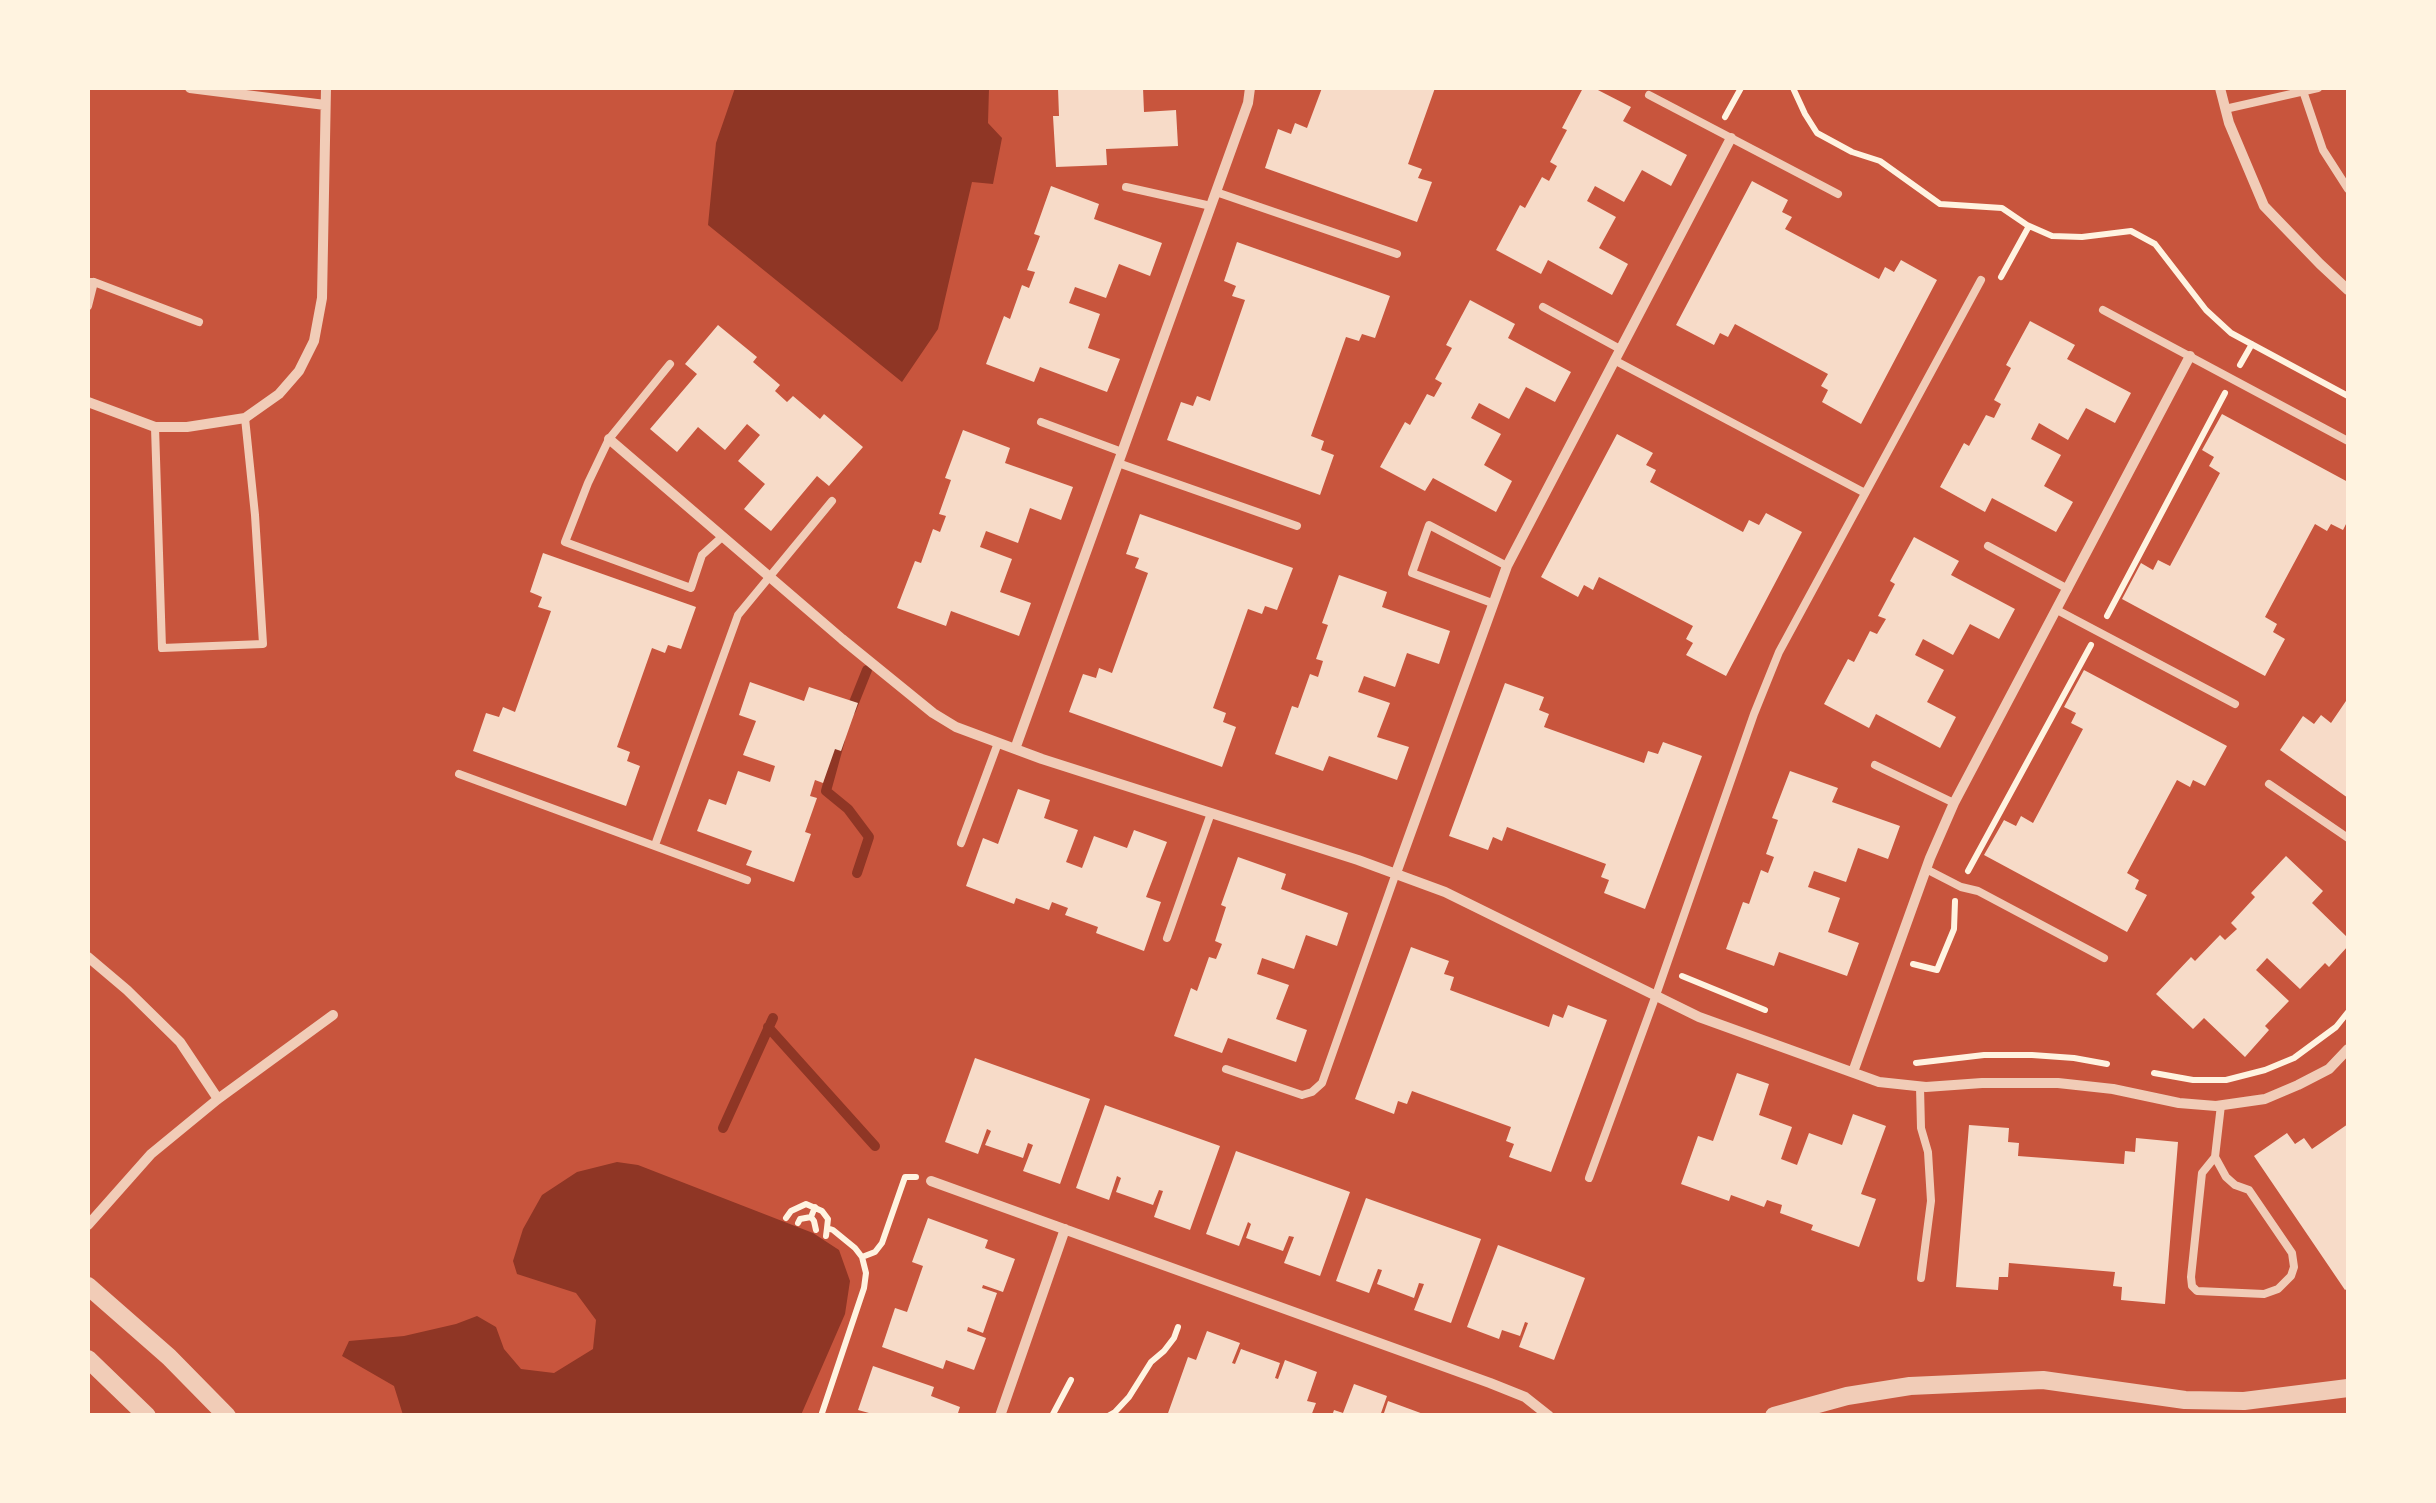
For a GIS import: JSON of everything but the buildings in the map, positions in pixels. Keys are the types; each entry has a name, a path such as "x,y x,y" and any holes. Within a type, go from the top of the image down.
{"street":[{"path":"190,88 325,104"},
{"path":"88,402 155,427 187,427 244,418 279,394 299,371 314,341 322,298 326,88"},
{"path":"1015,749 1248,103 1250,88"},
{"path":"2220,88 2229,123 2264,206 2348,290"},
{"path":"1396,873 1507,566 1731,138"},
{"path":"1853,1072 1926,869 1954,803 2190,356"},
{"path":"610,439 770,578 933,713 956,726 1015,749 1396,873 1445,892 1700,1017 1880,1082 1920,1086 2058,1083 2179,1103 2219,1105 2265,1099 2298,1085 2328,1068 2348,1050"},
{"path":"88,957 180,1042 218,1099"},
{"path":"88,1226 152,1154 218,1099 333,1015"},
{"path":"931,1181 1490,1383 1525,1398 1548,1416"},
{"path":"1000,1416 1065,1230"},
{"path":"88,1286 169,1357 227,1416"},
{"path":"88,1359 147,1416"},
{"path":"1774,1416 1847,1396 1910,1386 2042,1380 2185,1400 2244,1401 2348,1388"}],"lane":[{"path":"2225,108 2318,88"},
{"path":"2302,90 2323,150 2348,188"},
{"path":"1650,95 1838,194"},
{"path":"1126,187 1211,206"},
{"path":"1216,192 1398,254"},
{"path":"1589,1178 1779,652 1981,280"},
{"path":"88,306 91,282 199,322"},
{"path":"1543,307 1617,354 1864,493"},
{"path":"2103,310 2348,441"},
{"path":"670,364 610,439 565,542 691,588 702,555 722,536"},
{"path":"155,427 162,648 263,644 244,418"},
{"path":"1042,422 1120,457 1298,526"},
{"path":"655,845 738,615 832,501"},
{"path":"1492,604 1412,574 1429,525 1507,566"},
{"path":"1988,546 2068,589"},
{"path":"2057,610 2234,704"},
{"path":"962,844 998,743"},
{"path":"1874,766 1954,803"},
{"path":"459,774 747,880"},
{"path":"2269,784 2348,838"},
{"path":"1167,938 1211,813"},
{"path":"1926,869 1978,891 2104,958"},
{"path":"1226,1069 1302,1095 1322,1084 1396,873"},
{"path":"1920,1086 1921,1128 1928,1152 1931,1201 1921,1278"},
{"path":"2215,1156 2202,1173 2192,1286 2198,1291 2264,1294 2278,1289 2291,1276 2292,1254 2249,1190 2226,1177 2215,1156 2219,1105"}],"path":[{"path":"1724,118 1740,88"},
{"path":"1793,88 1817,133 1852,152 1880,160 1940,204 2002,208 2052,236 2082,238 2131,231 2155,244 2206,310 2231,333 2348,396"},
{"path":"1992,293 2030,226"},
{"path":"1911,964 1937,970 1954,930 1954,903 1961,887 2252,344"},
{"path":"1682,964 1681,976 1765,1010"},
{"path":"2145,1072 2193,1080 2226,1080 2265,1070 2294,1058 2336,1027 2348,1012"},
{"path":"1904,1065 1984,1055 2032,1054 2110,1065"},
{"path":"862,1257 875,1252 882,1243 905,1177 931,1181"},
{"path":"786,1218 806,1204 822,1211 828,1219 827,1232 856,1248 866,1272 821,1416"},
{"path":"810,1218 815,1208"},
{"path":"798,1223 810,1218 816,1230"},
{"path":"1108,1416 1129,1397 1151,1362 1174,1338 1178,1327"},
{"path":"1052,1416 1071,1380"}],"shaded area":[{"path":"735,88 989,88 988,123 1002,138 993,184 972,182 938,329 902,382 708,225 716,143"},
{"path":"617,1162 638,1165 813,1233 839,1250 850,1281 845,1314 801,1415 403,1415 394,1386 342,1356 349,1341 404,1336 477,1316 496,1327 504,1349 521,1369 554,1373 593,1349 596,1320 576,1293 517,1274 513,1261 523,1229 542,1195 577,1172"}],"waterway":[{"path":"851,710 867,670"},
{"path":"840,740 826,791 848,809 869,837 857,873"},
{"path":"723,1128 773,1018"},
{"path":"768,1027 875,1146"}]}
